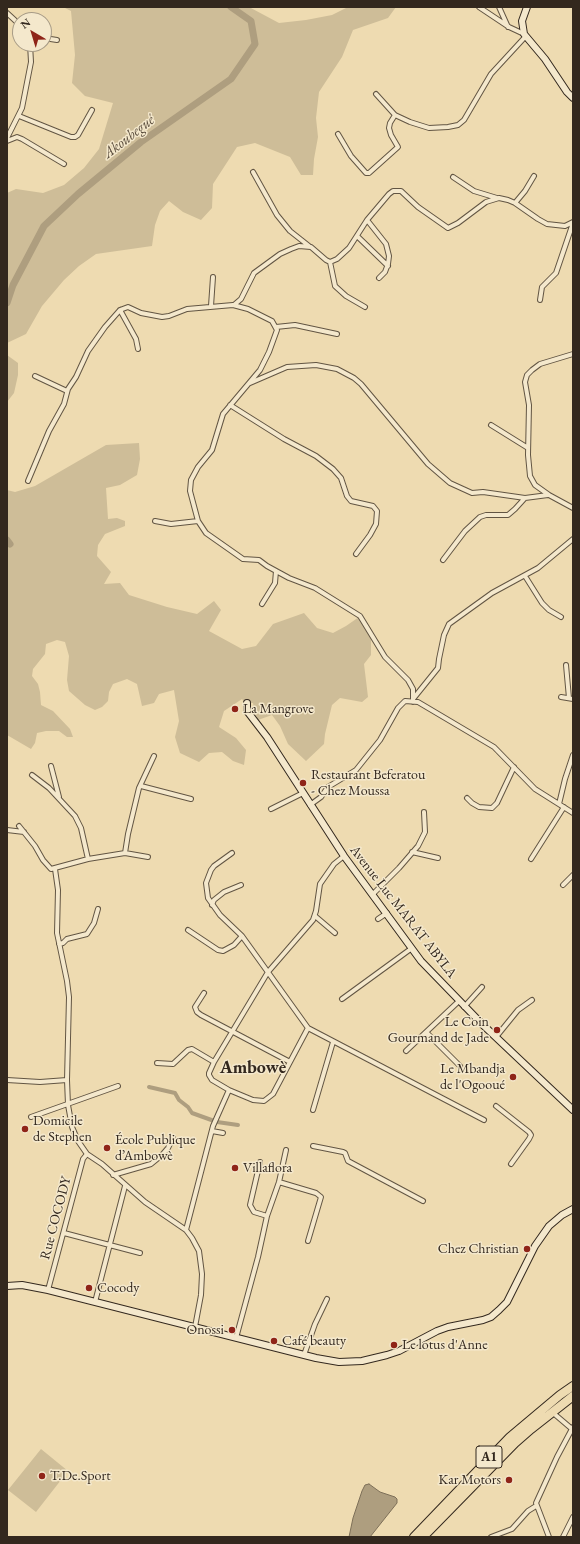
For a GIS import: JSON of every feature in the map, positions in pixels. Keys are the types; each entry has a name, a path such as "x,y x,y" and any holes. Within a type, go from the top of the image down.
{"highway":[{"name":"A1","path":"414,1537 510,1437 573,1386"},
{"name":"A1","path":"424,1537 526,1432 573,1396"}],"main road":[{"path":"527,7 522,21 525,35 545,58 567,92 573,98"},
{"name":"Avenue Luc MARAT ABYLA","path":"247,703 247,711 267,737 344,856 430,971 464,1007 573,1110"},
{"path":"7,1286 22,1285 48,1290 304,1356 339,1362 362,1361 375,1359 399,1351 442,1329 483,1320 491,1316 506,1302 535,1246 545,1231 554,1220 573,1209"}],"street":[{"path":"376,94 395,115 429,128 458,125 464,120 491,74 525,35 509,27 479,7"},
{"path":"499,7 509,27"},
{"path":"52,39 57,40"},
{"path":"7,138 22,108 31,62 30,52"},
{"path":"19,116 71,137 75,137 78,135 92,110"},
{"path":"338,134 351,156 366,173 369,173 398,147 389,128 395,115"},
{"path":"7,141 17,137 22,139 64,164"},
{"path":"253,172 277,215 290,230 330,262 335,286 346,296 365,307"},
{"path":"516,203 534,176"},
{"path":"453,177 474,191 516,203 547,224 565,226 573,222"},
{"path":"330,262 349,248 367,220 389,194 398,190 418,207 448,228 458,223 486,202 499,198"},
{"path":"367,220 386,244 389,256 388,266 379,278"},
{"path":"540,300 542,287 556,273 573,222"},
{"path":"357,236 388,266"},
{"path":"233,305 241,299 251,277 266,264 291,249 299,246 311,247"},
{"path":"211,306 213,277"},
{"path":"241,299 244,307"},
{"path":"28,481 49,431 64,404 67,391 76,377 88,351 120,310 128,307 142,313 162,317 187,309 233,305 244,307 272,321 276,327 277,334 260,370 223,414 212,450 191,480 190,491 198,521 206,533 242,559 258,560 289,578 315,588 360,616 385,657 408,680 413,689 413,700"},
{"path":"120,310 136,339 138,349"},
{"path":"276,327 296,325 337,334"},
{"path":"573,354 540,364 526,375 525,382 530,412 528,448 528,465 530,476 535,485 549,495 573,508"},
{"path":"248,385 264,376 287,367 316,365 336,370 354,378 361,384 428,464 450,483 472,493 483,492 525,498 549,495"},
{"path":"260,370 264,376"},
{"path":"35,376 67,391"},
{"path":"230,405 284,439 316,456 338,474 343,483 347,496 351,501 373,506 377,511 376,524 356,554"},
{"path":"491,425 528,448"},
{"path":"443,560 465,531 480,517 486,515 508,515 525,498"},
{"path":"155,521 171,524 198,521"},
{"path":"413,700 438,668 444,635 449,624 492,593 525,576 546,562 573,539"},
{"path":"262,604 275,583 276,571"},
{"path":"525,576 542,603 549,610 561,617"},
{"path":"561,697 571,699 566,665"},
{"path":"310,805 321,797 328,787 356,770 380,740 398,708 405,700 413,700 494,747 535,789 573,813"},
{"path":"559,804 573,755"},
{"path":"125,853 133,810 139,788 141,786 141,781 154,756"},
{"path":"52,766 59,797"},
{"path":"467,798 472,804 479,807 492,808 497,803 514,767"},
{"path":"32,775 59,797 78,822 88,859"},
{"path":"141,786 190,799"},
{"path":"271,809 303,793"},
{"path":"532,859 564,807"},
{"path":"373,894 418,846 425,832 424,812"},
{"path":"19,826 35,846 47,866 51,869 88,859 125,853 148,857"},
{"path":"7,830 24,832"},
{"path":"412,852 438,858"},
{"path":"232,853 214,866 211,870 206,883 208,898 212,906 220,915 242,936 308,1028 484,1120"},
{"path":"308,1028 273,1094 264,1101 253,1100 230,1090 212,1080 209,1075 214,1062 268,972 315,916 320,884 334,864 344,856"},
{"path":"55,869 58,890 56,921 69,997 66,1080 68,1104 74,1134 87,1154 102,1164 158,1213 186,1230 196,1244 199,1251 201,1266 201,1295 195,1327"},
{"path":"563,885 573,875"},
{"path":"212,906 214,900 224,892 241,885"},
{"path":"59,944 63,943 67,939 86,934 94,923 98,909"},
{"path":"378,919 387,913"},
{"path":"315,916 335,933"},
{"path":"188,930 218,950 223,951 234,945 242,936"},
{"path":"342,999 412,948"},
{"path":"464,1007 482,987"},
{"path":"204,993 195,1007 197,1012 290,1062"},
{"path":"496,1037 518,1010 532,1000"},
{"path":"406,1051 458,1001"},
{"path":"427,1032 460,1066"},
{"path":"313,1110 333,1042"},
{"path":"157,1063 173,1064 188,1050 192,1049 214,1062"},
{"path":"7,1080 47,1082 66,1080"},
{"path":"31,1117 118,1086"},
{"path":"186,1230 213,1126 230,1090"},
{"path":"496,1106 531,1135 511,1164"},
{"path":"212,1131 223,1133"},
{"path":"113,1175 151,1164 162,1156 173,1138"},
{"path":"313,1146 346,1153 348,1161 423,1201"},
{"path":"236,1338 267,1216 279,1182 286,1150"},
{"name":"Rue COCODY","path":"48,1290 84,1158 87,1154"},
{"path":"260,1162 250,1205 254,1212 267,1216"},
{"path":"279,1182 316,1193 321,1197 308,1241"},
{"path":"95,1302 126,1186"},
{"path":"64,1233 140,1253"},
{"path":"304,1356 327,1299"},
{"path":"491,1537 512,1529 528,1511 536,1506 554,1463 572,1428 552,1412"},
{"path":"536,1506 549,1537"},
{"path":"563,1537 573,1517"}],"shaded area":[{"path":"63,7 249,7 279,23 332,15 348,7 396,7 388,18 353,30 342,57 319,92 316,118 318,137 313,175 301,175 290,157 255,143 237,147 213,184 212,208 201,220 183,212 169,201 160,211 155,225 152,246 96,254 79,266 64,280 42,306 26,334 7,343 7,193 16,189 43,193 64,185 84,168 99,149 113,103 85,96 72,83 75,55 71,11"},
{"path":"7,355 18,363 18,375 14,393 7,402"},
{"path":"139,443 140,459 137,475 120,485 106,488 108,519 117,518 125,521 125,526 105,534 98,545 97,556 111,572 104,584 120,583 129,595 167,607 197,614 214,601 221,610 209,631 242,649 256,646 273,624 304,613 317,628 333,633 359,617 371,638 371,655 364,664 368,697 362,702 340,698 332,705 324,744 306,761 288,744 280,726 272,715 258,720 253,703 245,703 242,699 224,711 219,727 236,738 246,750 244,765 233,761 222,752 209,753 199,762 180,753 175,737 179,721 174,690 159,694 154,703 142,706 137,684 127,679 113,684 109,692 108,701 102,707 95,710 85,705 69,691 67,680 69,656 65,642 57,640 46,644 45,654 33,669 32,676 38,684 41,705 53,711 70,729 73,737 67,737 59,731 37,733 35,743 31,749 7,735 7,490 15,492 35,486 106,445"},
{"path":"41,1449 68,1471 36,1512 8,1490"},
{"path":"369,1484 380,1492 395,1497 397,1499 397,1503 370,1537 349,1537 353,1518 362,1491 365,1485"}],"waterway":[{"name":"Akoubegué","path":"7,303 13,285 44,226 78,194 141,142 231,79 255,44 251,21 231,7"},
{"name":"Akoubegué","path":"7,540 10,544"},
{"path":"149,1087 175,1093 179,1100 188,1107 192,1113 217,1122 238,1125"}],"place":[{"name":"La Mangrove","path":"235,709"},
{"name":"Restaurant Beferatou - Chez Moussa","path":"303,783"},
{"name":"Le Coin Gourmand de Jade","path":"497,1030"},
{"name":"Le Mbandja de l'Ogooué","path":"513,1077"},
{"name":"Domicile de Stephen","path":"25,1129"},
{"name":"École Publique d’Ambowè","path":"107,1148"},
{"name":"Villaflora","path":"235,1168"},
{"name":"Chez Christian","path":"527,1249"},
{"name":"Cocody","path":"89,1288"},
{"name":"Onossi","path":"232,1330"},
{"name":"Café beauty","path":"274,1341"},
{"name":"Le lotus d'Anne","path":"394,1345"},
{"name":"T.De.Sport","path":"42,1476"},
{"name":"Kar Motors","path":"509,1480"}],"district":[{"name":"Ambowè","path":"253,1068"}]}
